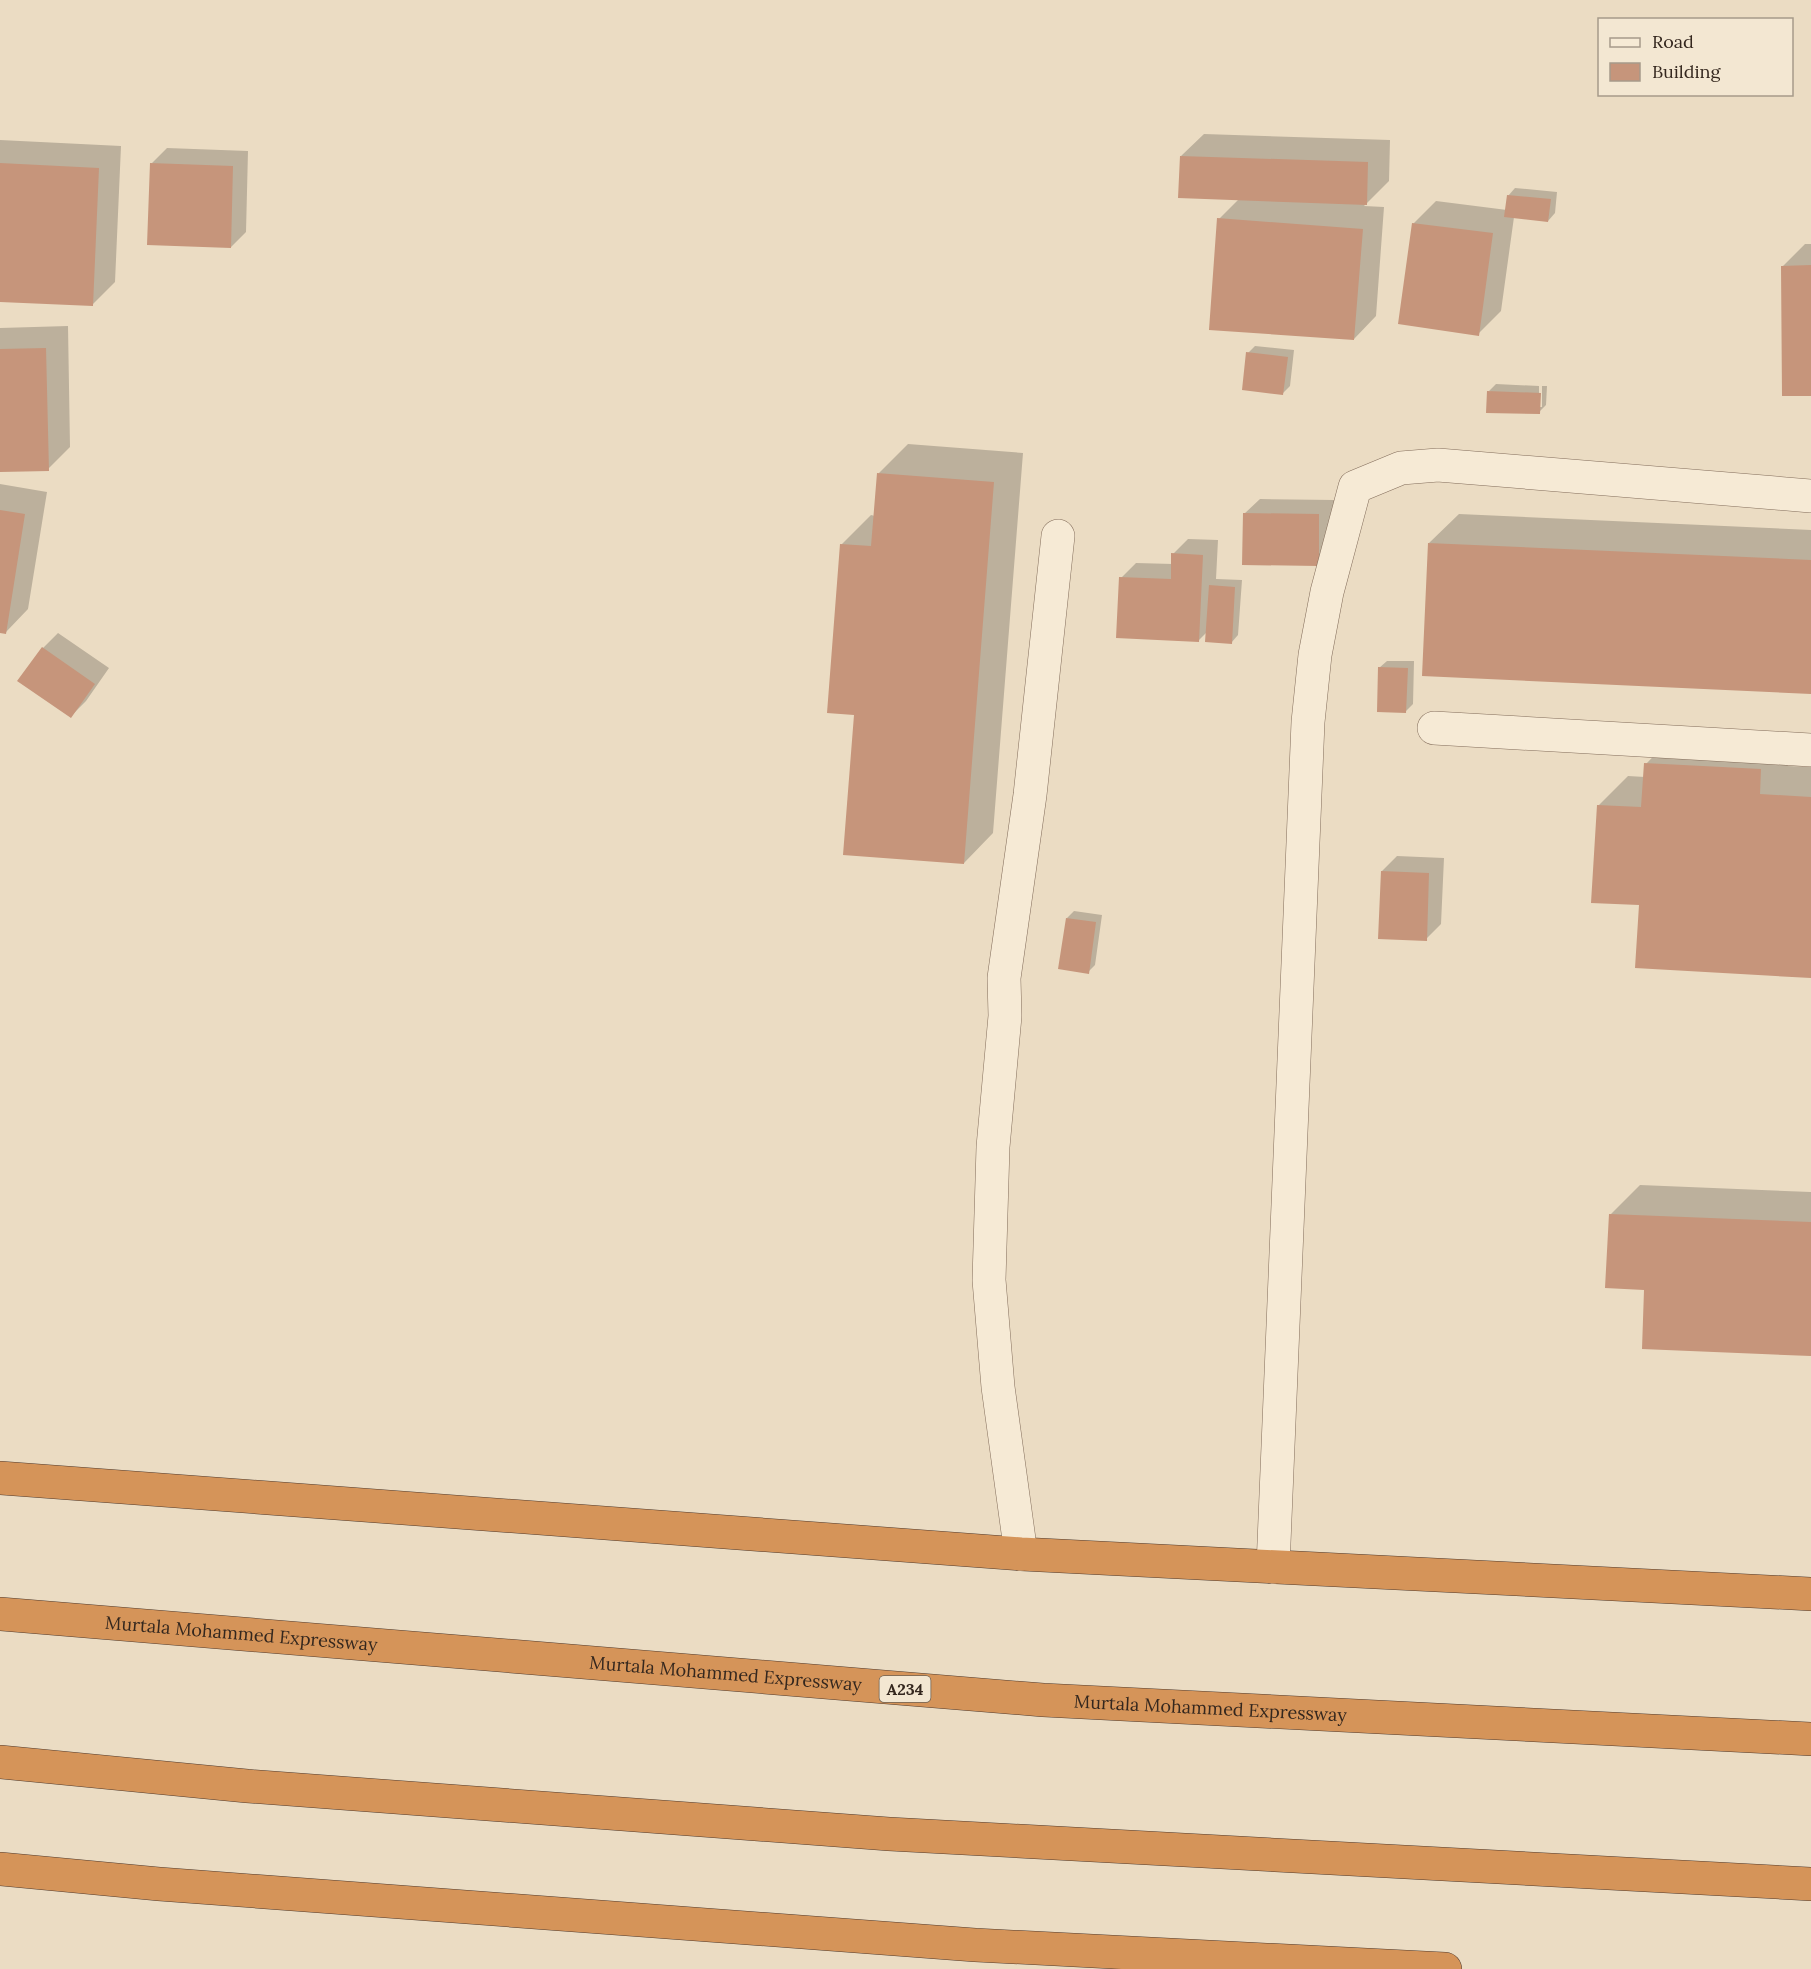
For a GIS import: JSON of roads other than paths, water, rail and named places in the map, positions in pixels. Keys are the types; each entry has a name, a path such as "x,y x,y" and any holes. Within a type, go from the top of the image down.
{"highway":[{"path":"0,1478 1021,1554 1811,1594"},
{"name":"Murtala Mohammed Expressway","path":"0,1614 1043,1700 1811,1738"},
{"path":"0,1762 247,1786 889,1834 1811,1884"},
{"path":"0,1869 159,1884 975,1945 1445,1969"}],"street":[{"path":"1273,1567 1308,722 1315,655 1325,603 1355,487 1401,468 1438,465 1811,496"},
{"path":"1021,1554 998,1387 988,1280 993,1147 1005,1016 1004,978 1030,795 1058,536"},
{"path":"1434,728 1811,750"}]}
